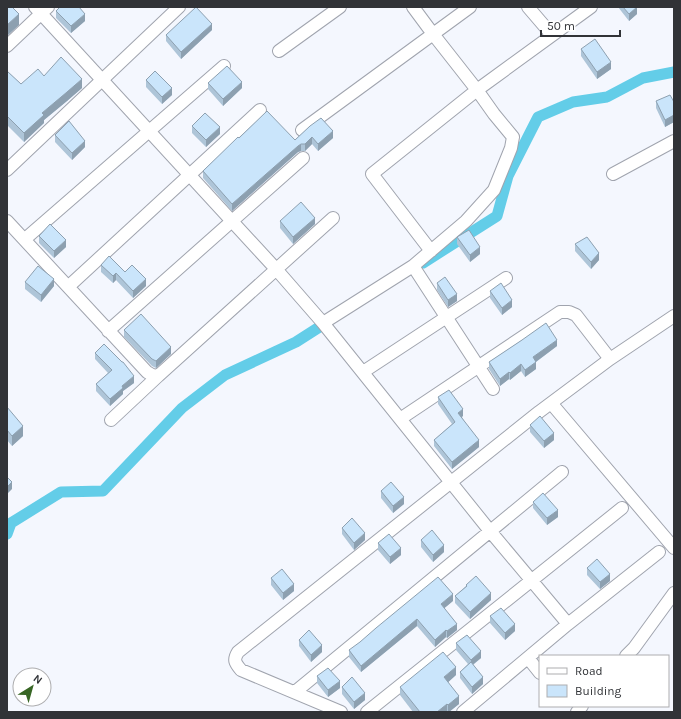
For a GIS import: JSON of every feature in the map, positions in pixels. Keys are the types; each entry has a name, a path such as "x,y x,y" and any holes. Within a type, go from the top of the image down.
{"street":[{"path":"7,170 179,7"},
{"path":"279,51 340,7"},
{"path":"323,323 413,266 466,221 494,190 511,148 513,137 413,7"},
{"path":"302,130 470,7"},
{"path":"528,7 552,35"},
{"path":"431,251 372,174 477,90 591,7"},
{"path":"7,46 41,9 102,80 276,269 323,323 490,531 568,624"},
{"path":"25,239 224,66"},
{"path":"69,286 260,110"},
{"path":"613,174 674,141"},
{"path":"108,331 303,158"},
{"path":"111,420 333,218"},
{"path":"7,221 69,286 108,331 147,372 158,376"},
{"path":"413,266 493,389"},
{"path":"363,372 506,278"},
{"path":"400,419 560,312 570,312 576,315 610,359"},
{"path":"341,712 241,670 236,664 235,657 238,652 551,403 610,359 674,316"},
{"path":"551,403 674,548"},
{"path":"295,692 562,472"},
{"path":"367,712 622,508"},
{"path":"463,712 568,624 659,552"},
{"path":"627,655 634,648 674,593"},
{"path":"528,658 539,672"}],"building":[{"path":"7,7 12,7 19,14 7,25"},
{"path":"60,7 79,7 85,14 71,26 56,11"},
{"path":"196,7 212,24 181,52 166,35"},
{"path":"623,7 637,7 629,14"},
{"path":"595,39 611,62 597,72 581,49"},
{"path":"61,57 82,79 42,113 44,115 24,133 7,116 7,71 21,84 38,69 44,76"},
{"path":"227,66 242,82 223,99 208,83"},
{"path":"155,71 172,88 162,97 146,80"},
{"path":"670,95 674,102 674,115 665,120 656,101"},
{"path":"267,111 295,140 321,118 333,131 318,144 312,137 305,144 298,146 232,204 203,171"},
{"path":"205,113 220,127 206,140 192,126"},
{"path":"69,121 85,141 72,153 55,135"},
{"path":"301,202 315,218 293,237 280,221"},
{"path":"50,224 66,240 54,251 39,236"},
{"path":"469,230 480,247 470,255 457,237"},
{"path":"587,237 599,253 591,262 575,244"},
{"path":"109,256 125,272 132,265 146,279 133,291 116,273 113,276 101,265"},
{"path":"38,266 54,279 41,295 25,282"},
{"path":"445,277 457,294 448,300 437,283"},
{"path":"501,283 512,300 502,308 490,291"},
{"path":"141,314 171,347 156,361 152,359 124,330"},
{"path":"546,323 557,340 533,357 536,362 525,370 521,364 500,379 489,362"},
{"path":"104,344 123,362 134,376 110,399 96,384 112,370 95,353"},
{"path":"449,390 463,409 458,413 479,440 452,462 434,440 455,422 438,397"},
{"path":"7,407 23,426 12,436 7,430"},
{"path":"540,416 554,433 544,441 530,425"},
{"path":"7,477 12,482 7,487"},
{"path":"391,482 404,497 393,506 381,491"},
{"path":"543,493 558,510 547,518 533,502"},
{"path":"352,518 365,533 354,543 342,528"},
{"path":"432,530 444,545 433,555 421,540"},
{"path":"389,534 401,548 390,557 378,543"},
{"path":"597,559 610,574 600,582 587,568"},
{"path":"282,569 294,584 283,593 271,578"},
{"path":"476,576 491,593 470,612 455,596"},
{"path":"438,577 453,594 441,604 457,624 447,631 446,630 435,640 417,619 361,666 349,650"},
{"path":"501,608 515,624 505,633 490,616"},
{"path":"309,630 322,645 311,655 299,640"},
{"path":"467,635 481,651 471,660 456,643"},
{"path":"443,652 456,667 444,677 459,696 437,712 420,712 400,687"},
{"path":"471,662 483,677 472,687 460,672"},
{"path":"328,668 340,681 328,690 317,676"},
{"path":"352,677 365,693 354,702 342,687"}],"waterway":[{"path":"423,263 497,216 508,176 538,117 573,102 607,97 643,78 674,72"},
{"path":"7,534 11,523 61,492 103,491 182,408 225,375 296,342 321,326"}]}
